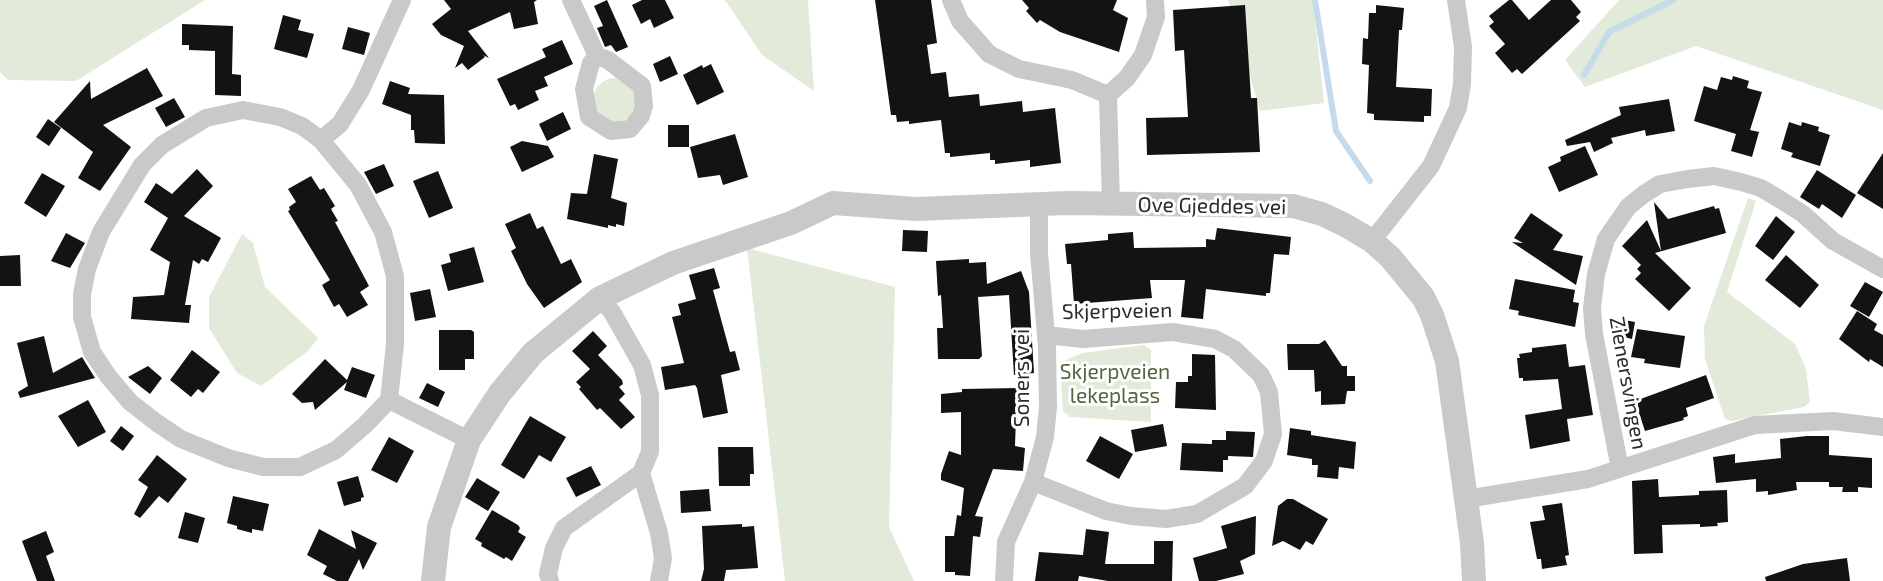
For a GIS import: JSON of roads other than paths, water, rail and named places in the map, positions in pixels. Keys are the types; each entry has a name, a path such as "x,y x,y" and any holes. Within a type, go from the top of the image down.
{"street":[{"path":"321,140 340,124 361,90 402,0"},
{"path":"571,0 597,57"},
{"path":"951,0 960,21 989,54 1019,69 1072,80 1108,95"},
{"path":"1111,204 1108,95 1127,78 1143,55 1156,17 1155,0"},
{"path":"1372,241 1431,165 1458,108 1462,84 1462,47 1456,0"},
{"path":"243,110 280,117 302,126 321,140 339,160 363,195 383,232 395,276 396,344 389,400 336,450 300,467 263,467 228,458 182,439 130,402 92,352 81,317 82,294 87,269 101,232 142,165 162,145 206,118 243,110"},
{"name":"Zienersvingen","path":"1620,469 1594,334 1592,308 1596,273 1606,239 1629,207 1644,194 1660,184 1714,176 1761,188 1803,214 1833,241 1883,269"},
{"name":"Ove Gjeddes vei","path":"433,581 439,527 469,440 500,393 533,353 600,298 673,263 791,223 833,203 916,209 1039,203 1293,206 1322,214 1372,241 1410,278 1432,315 1447,361 1466,499 1474,581"},
{"name":"Soners vei","path":"1004,581 1006,542 1033,482 1045,437 1048,407 1039,203"},
{"path":"550,581 548,574 554,548 564,528 641,473 650,452 650,394 642,364 612,312 600,298"},
{"name":"Skjerpveien","path":"1033,482 1106,511 1131,516 1166,519 1197,514 1245,486 1264,461 1273,434 1269,392 1261,375 1234,349 1215,339 1173,332 1150,331 1083,339 1046,335"},
{"path":"389,400 469,440"},
{"path":"1466,499 1572,483 1755,425 1833,421 1883,427"},
{"path":"641,473 660,533 663,558 659,581"}],"waterway":[{"path":"1315,0 1336,131 1370,181"},
{"path":"1584,75 1609,32 1673,0"}],"park label":[{"name":"Skjerpveien lekeplass","path":"1115,384"}]}
